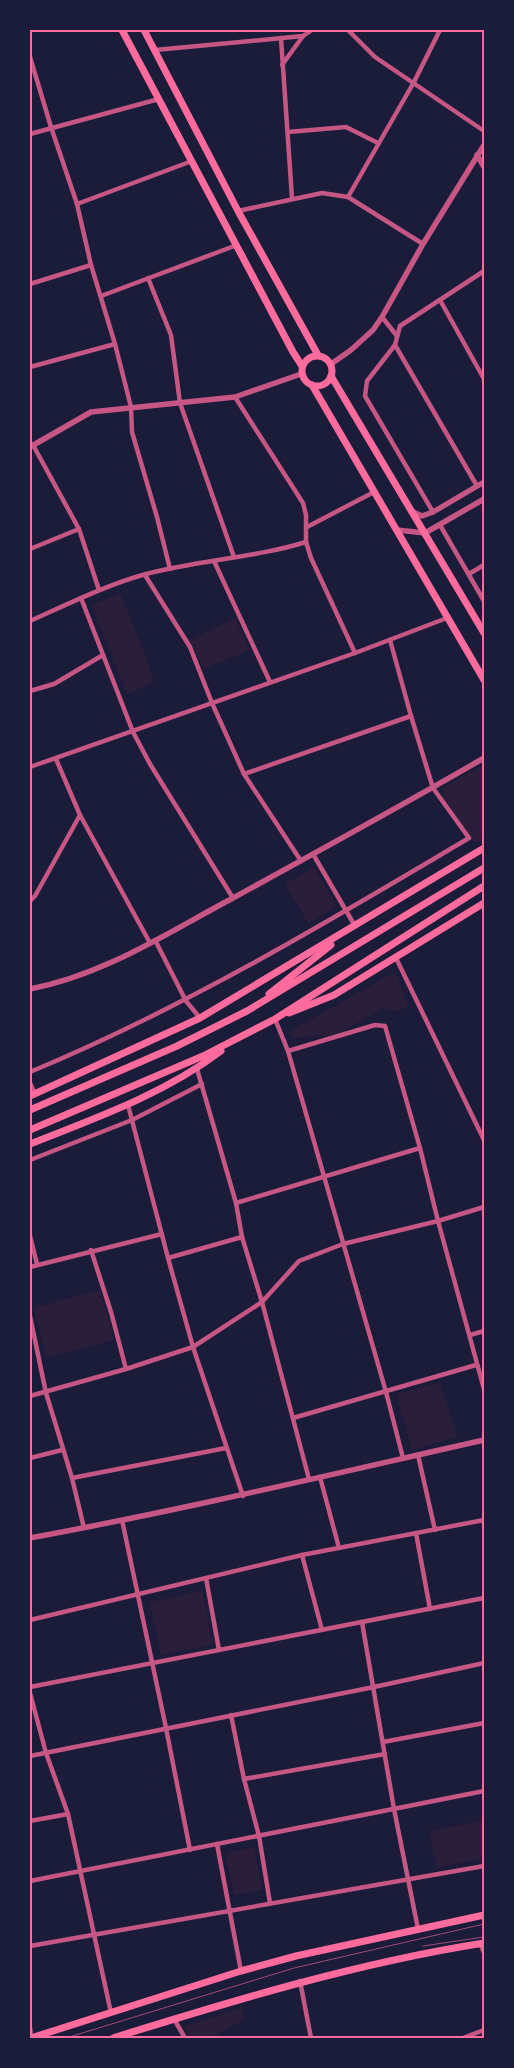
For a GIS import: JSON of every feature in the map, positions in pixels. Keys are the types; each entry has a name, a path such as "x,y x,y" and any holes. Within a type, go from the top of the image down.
{"main road":[{"path":"122,30 302,370 305,381 312,386 484,680"},
{"path":"144,30 238,211 318,356"},
{"path":"302,370 307,359 318,356 326,358 331,364 331,376 484,633"},
{"path":"312,386 324,385 331,376"},
{"path":"33,1095 200,1018 484,848"},
{"path":"30,1110 177,1046 247,1011 484,868"},
{"path":"275,1019 484,886"},
{"path":"30,1130 203,1056 275,1019 334,995 484,903"},
{"path":"247,1011 355,926"},
{"path":"30,1144 128,1105 197,1069 237,1038"},
{"path":"31,2038 241,1971 296,1956 484,1915"},
{"path":"113,2038 300,1982 378,1963 482,1943"}],"street":[{"path":"282,65 304,36 312,30"},
{"path":"348,30 375,57 484,131"},
{"path":"348,196 414,82 440,30"},
{"path":"155,50 304,36"},
{"path":"280,38 292,198"},
{"path":"30,57 51,128 77,204 91,265 115,344 130,407 132,432 158,517 170,569"},
{"path":"30,134 159,99"},
{"path":"288,132 346,127 378,143"},
{"path":"331,364 351,350 373,330 484,145"},
{"path":"477,156 484,167"},
{"path":"77,204 192,161"},
{"path":"238,211 322,193 348,196 423,244"},
{"path":"101,296 236,245"},
{"path":"30,284 91,265"},
{"path":"432,512 365,396 367,381 395,345 400,326 484,271"},
{"path":"148,278 171,335 180,403 234,557"},
{"path":"440,300 484,379"},
{"path":"382,317 397,336"},
{"path":"30,367 115,344"},
{"path":"395,345 477,486"},
{"path":"99,590 79,528 32,446 91,412 235,398 302,370"},
{"path":"235,398 303,503 307,527 306,542 311,558 355,653"},
{"path":"411,510 422,516 484,482"},
{"path":"307,527 374,492"},
{"path":"397,530 425,534 484,499"},
{"path":"440,525 484,601"},
{"path":"30,549 79,528"},
{"path":"30,621 99,590 145,575 234,557 275,551 306,542"},
{"path":"214,561 270,682"},
{"path":"469,574 484,566"},
{"path":"145,575 190,647 212,703 244,774 301,861"},
{"path":"81,598 133,732 150,764 233,898"},
{"path":"30,767 355,653 447,618"},
{"path":"30,1072 186,1001 347,911 469,838 434,788 411,716 390,640"},
{"path":"30,691 54,684 102,655"},
{"path":"244,774 411,716"},
{"path":"30,989 89,973 153,942 434,788 484,758"},
{"path":"56,759 80,815 186,1001 200,1018"},
{"path":"30,900 35,896 80,815"},
{"path":"313,854 355,926"},
{"path":"396,958 484,1140"},
{"path":"275,1019 288,1051 386,1392 403,1458"},
{"path":"288,1051 376,1026 385,1026 420,1148 470,1335 476,1365 483,1378 484,1389"},
{"path":"197,1069 236,1203 242,1237 262,1302 309,1479"},
{"path":"30,1083 33,1095"},
{"path":"30,1160 132,1120 202,1084"},
{"path":"128,1105 193,1347 243,1496"},
{"path":"236,1203 420,1148"},
{"path":"30,1396 126,1369 193,1347 262,1302 299,1261 344,1244 484,1208"},
{"path":"30,1267 91,1250 162,1234"},
{"path":"30,1236 37,1264"},
{"path":"168,1258 242,1237"},
{"path":"91,1250 111,1312 126,1369"},
{"path":"30,1316 46,1392 72,1478 84,1528"},
{"path":"470,1335 484,1331"},
{"path":"293,1418 476,1365"},
{"path":"30,1538 243,1496 320,1476 484,1440"},
{"path":"72,1478 226,1448"},
{"path":"30,1458 62,1450"},
{"path":"418,1455 435,1530"},
{"path":"320,1476 339,1548"},
{"path":"122,1520 190,1850"},
{"path":"30,1620 302,1555 484,1520"},
{"path":"416,1534 430,1609"},
{"path":"302,1555 322,1630"},
{"path":"206,1578 219,1650"},
{"path":"30,1687 484,1598"},
{"path":"362,1622 394,1809 418,1928"},
{"path":"30,1756 484,1663"},
{"path":"30,1693 46,1753 68,1814 111,2013"},
{"path":"231,1715 244,1780 259,1836 270,1903"},
{"path":"383,1742 484,1723"},
{"path":"244,1780 385,1754"},
{"path":"30,1881 484,1791"},
{"path":"30,1821 68,1814"},
{"path":"217,1844 241,1971"},
{"path":"30,1946 484,1866"},
{"path":"482,1943 484,1954"},
{"path":"300,1982 311,2038"},
{"path":"174,2019 186,2038"},
{"path":"30,2027 31,2038"},
{"path":"463,2038 484,2030"}],"shaded area":[{"path":"120,593 146,656 154,683 127,694 92,605"},
{"path":"235,618 250,650 203,669 190,640"},
{"path":"484,765 484,839 474,843 443,798 443,787"},
{"path":"314,867 337,906 308,923 285,884"},
{"path":"395,972 408,1006 396,1012 384,1008 336,1035 294,1038 287,1033"},
{"path":"100,1290 114,1340 47,1357 33,1308"},
{"path":"440,1382 457,1437 412,1450 396,1394"},
{"path":"202,1591 213,1644 161,1655 150,1602"},
{"path":"484,1820 484,1858 437,1868 429,1831"},
{"path":"254,1847 262,1890 234,1895 225,1853"},
{"path":"242,2008 245,2019 211,2038 191,2038 184,2026"}],"tram line":[{"path":"66,2038 294,1968 484,1924"},
{"path":"423,1946 484,1937"}]}
